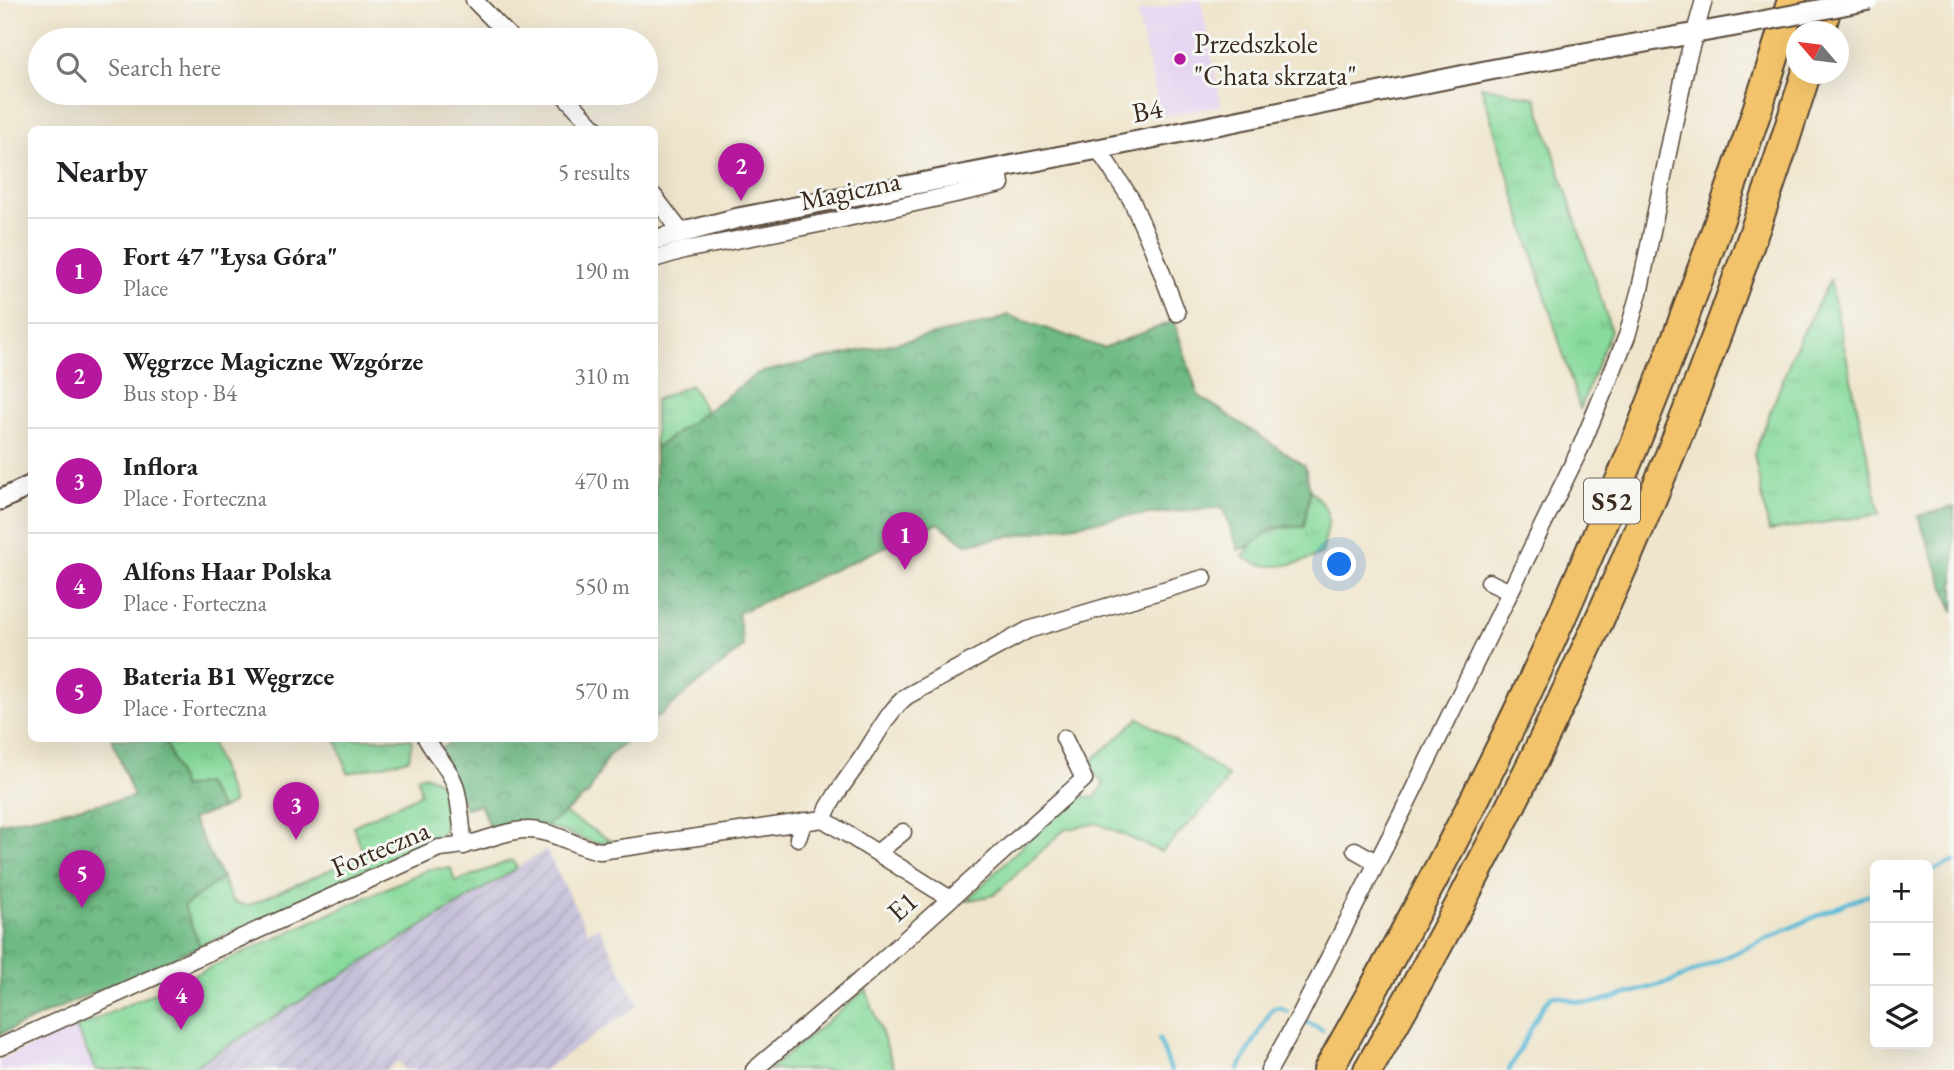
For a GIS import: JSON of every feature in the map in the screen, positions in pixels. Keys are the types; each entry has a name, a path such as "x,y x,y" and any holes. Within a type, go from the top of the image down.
{"highway":[{"name":"S52","path":"1328,1070 1492,766 1562,618 1646,417 1702,272 1742,158 1791,0"},
{"path":"1822,21 1829,0"},
{"name":"S52","path":"1368,1070 1415,990 1479,869 1601,615 1702,373 1743,263 1804,84"}],"street":[{"path":"474,0 501,28"},
{"path":"1269,1070 1300,1015 1510,593 1580,449 1627,336 1640,289 1687,61 1704,0"},
{"name":"B4","path":"658,239 738,218 1500,68 1870,0"},
{"path":"573,105 593,126"},
{"path":"1098,149 1131,198 1177,313"},
{"name":"Magiczna","path":"658,258 684,250 829,222 1001,184 999,168"},
{"path":"658,201 682,233"},
{"path":"0,500 28,487"},
{"path":"950,898 823,819 835,792 862,759 896,705 907,696 1028,630 1204,578"},
{"path":"1489,582 1510,593"},
{"name":"E1","path":"754,1070 859,981 1084,779 1064,738"},
{"path":"428,742 455,786 464,846"},
{"name":"Forteczna","path":"0,1047 439,848 464,846 502,833 527,829 583,849 600,851 823,819"},
{"path":"798,838 804,821"},
{"path":"877,853 903,832"},
{"path":"1355,849 1376,862"}],"shaded area":[{"name":"Przedszkole \"Chata skrzata\"","path":"1201,0 1221,106 1161,116 1137,13"},
{"path":"546,850 588,932 599,927 638,1005 544,1070 405,1070 399,1061 386,1070 188,1070"},
{"path":"76,1028 96,1070 0,1070 0,1060"}],"green space":[{"path":"1481,86 1536,98 1611,330 1580,409"},
{"path":"1830,280 1880,514 1769,531 1754,454 1794,351"},
{"path":"1007,315 1103,348 1174,321 1198,395 1305,466 1310,490 1304,527 1275,527 1249,546 1238,550 1223,507 1127,516 966,544 938,523 738,613 743,647 658,717 658,447 758,373 992,322"},
{"path":"691,385 706,412 658,446 658,399"},
{"path":"1310,490 1327,512 1328,526 1322,554 1283,566 1262,565 1243,557 1255,541 1269,532 1304,527"},
{"path":"1954,507 1954,613 1918,516"},
{"path":"1139,718 1228,776 1219,793 1161,852 1097,823 1064,830 994,895 966,901 1074,795 1095,798 1104,784 1087,765"},
{"path":"113,742 166,742 182,788 205,783 221,809 192,819 222,878 184,906 200,946 0,1034 0,823 134,797"},
{"path":"166,742 211,742 233,803 221,809 205,783 182,788"},
{"path":"337,742 412,742 409,759 348,773"},
{"path":"450,742 626,742 608,756 589,793 545,826 492,832 480,805 465,808 440,749"},
{"path":"425,775 437,780 448,793 448,821 437,843 200,946 183,906 222,878 232,901 247,906 364,855 353,826 421,794 417,777"},
{"path":"564,813 613,842 596,843 545,826"},
{"path":"512,860 517,868 188,1070 96,1070 76,1028 429,869 451,868 455,882"},
{"path":"866,989 895,1070 769,1070"}],"waterway":[{"path":"1933,870 1954,862"},
{"path":"1509,1070 1541,1009 1551,996 1580,1002 1598,1002 1673,981 1870,894"},
{"path":"1238,1070 1272,1009 1279,1007 1287,1011"},
{"path":"1305,1021 1322,1030"},
{"path":"1159,1039 1171,1070"}],"place":[{"name":"Przedszkole \"Chata skrzata\"","path":"1180,59"},
{"name":"Węgrzce Magiczne Wzgórze","path":"741,201"},
{"name":"Fort 47 \"Łysa Góra\"","path":"905,570"},
{"name":"Inflora","path":"296,840"},
{"name":"Bateria B1 Węgrzce","path":"82,908"},
{"name":"Alfons Haar Polska","path":"181,1030"}]}
